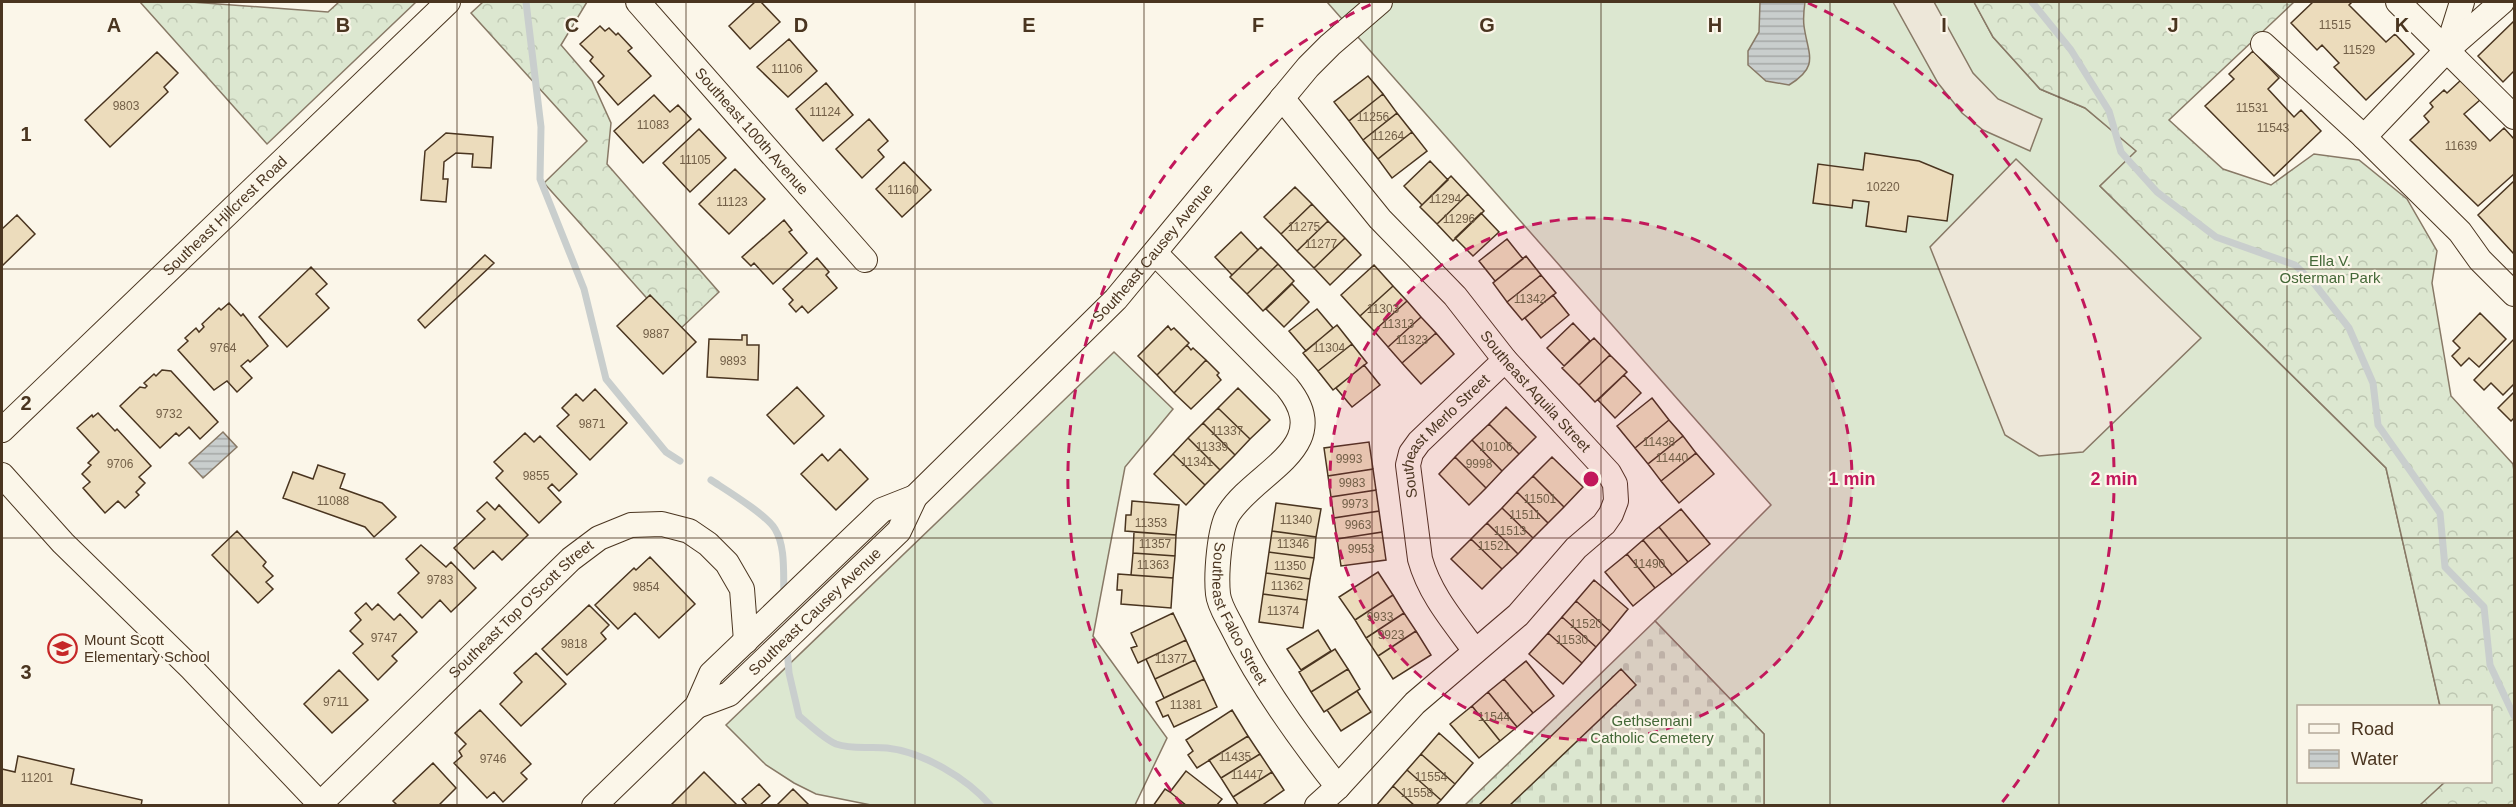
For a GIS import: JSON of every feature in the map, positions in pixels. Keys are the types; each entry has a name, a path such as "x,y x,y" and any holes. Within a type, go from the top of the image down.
{"street":[{"name":"Southeast Hillcrest Road","path":"2,430 448,2"},
{"name":"Southeast 100th Avenue","path":"638,2 865,260"},
{"name":"Southeast Causey Avenue","path":"697,706 729,694 899,531 915,497 1077,340 1116,299 1282,98 1330,45 1380,2"},
{"path":"2398,2 2514,117"},
{"path":"2447,50 2462,2"},
{"path":"2364,137 2447,50 2502,2"},
{"path":"2263,44 2364,137 2460,232 2480,260 2514,294"},
{"name":"Southeast Aquila Street","path":"1282,98 1380,219 1455,296 1505,360 1609,473 1615,484 1616,501 1604,524 1576,548 1518,615 1415,703 1338,787 1317,806"},
{"name":"Southeast Falco Street","path":"1155,253 1299,401 1304,424 1294,447 1236,503 1227,515 1221,543 1218,594 1248,659 1338,787"},
{"name":"Southeast Merlo Street","path":"1475,651 1430,588 1424,574 1408,465 1411,453 1419,442 1505,360"},
{"path":"2,474 63,543 192,669 321,805"},
{"name":"Southeast Causey Avenue","path":"594,806 697,706 711,674 882,510 915,497"},
{"name":"Southeast Top O'Scott Street","path":"321,805 571,559 598,538 631,525 662,524 689,531 708,544 727,563 742,589 755,632"}],"green space":[{"path":"140,2 191,2 328,12 339,2 416,2 267,144"},
{"path":"483,2 587,2 561,45 592,81 611,123 607,164 719,292 677,332 544,183 587,141 471,13"},
{"path":"1327,2 1974,2 1993,37 2040,89 2085,108 2137,151 2100,186 2386,468 2440,705 2297,705 2297,783 2444,783 2420,806 1764,805 1764,734 1655,621 1771,505"},
{"name":"Ella V. Osterman Park","path":"1974,2 2294,2 2169,120 2223,169 2271,185 2314,154 2359,160 2407,199 2437,251 2432,283 2451,396 2513,464 2514,471 2514,805 2420,805 2444,783 2492,783 2492,705 2440,705 2386,468 2100,186 2136,151 2085,108 2040,89 1993,37"},
{"path":"1114,352 1173,409 1125,467 1093,636 1167,738 1135,805 871,805 816,794 766,765 726,725"},
{"name":"Gethsemani Catholic Cemetery","path":"1655,621 1764,734 1764,805 1464,806"}],"shaded area":[{"path":"1893,2 1934,2 1973,73 1998,99 2042,119 2030,151 1983,130 1962,113 1938,83"},
{"path":"2016,159 2201,338 2083,452 2039,456 2005,435 1930,247"}],"water":[{"path":"1760,2 1805,2 1804,23 1810,59 1805,72 1789,85 1766,81 1748,65 1748,51 1759,32"},
{"path":"223,432 237,447 203,478 189,463"}],"building":[{"path":"755,2 761,2 780,22 750,49 729,26"},
{"path":"2313,2 2352,2 2349,5 2386,42 2395,34 2414,54 2366,100 2334,67 2339,63 2322,45 2317,50 2291,23"},
{"path":"2514,21 2514,71 2503,82 2478,56"},
{"path":"600,26 605,31 609,28 616,35 618,33 632,48 628,51 651,76 618,105 598,82 604,76 590,61 593,57 580,44"},
{"path":"789,39 817,71 788,97 757,67"},
{"path":"2253,51 2279,78 2268,89 2294,117 2301,110 2321,131 2274,176 2205,106 2234,79 2229,74"},
{"path":"157,52 178,73 164,87 168,92 110,147 85,120"},
{"path":"1368,76 1383,94 1349,121 1334,102"},
{"path":"2461,80 2480,100 2464,114 2490,141 2504,128 2514,139 2514,174 2478,206 2410,140 2429,122 2424,116 2433,107 2430,103 2444,90 2447,93"},
{"path":"826,83 853,115 823,141 796,109"},
{"path":"1383,94 1397,113 1363,140 1349,121"},
{"path":"654,95 670,112 678,105 691,119 643,163 614,131"},
{"path":"1397,113 1412,132 1378,159 1363,140"},
{"path":"869,119 888,141 878,150 884,157 862,178 836,149"},
{"path":"699,129 726,158 690,192 663,163"},
{"path":"1412,132 1427,151 1392,178 1378,159"},
{"path":"446,133 493,137 491,168 472,167 473,154 456,153 444,162 443,179 448,179 446,202 421,200 425,151"},
{"path":"1865,153 1919,161 1953,175 1947,221 1908,216 1906,232 1866,226 1869,202 1853,200 1852,208 1813,203 1818,164 1863,170"},
{"path":"1430,161 1448,180 1422,205 1404,186"},
{"path":"904,162 931,190 902,217 876,189"},
{"path":"735,169 765,199 729,234 699,204"},
{"path":"1451,176 1468,194 1437,224 1420,207"},
{"path":"2514,181 2514,252 2513,253 2478,215"},
{"path":"1295,187 1312,204 1281,234 1264,217"},
{"path":"1468,194 1484,211 1453,241 1437,224"},
{"path":"1312,204 1328,221 1297,251 1281,234"},
{"path":"1481,213 1499,232 1473,256 1455,238"},
{"path":"17,215 35,234 2,266 2,229"},
{"path":"784,220 792,230 789,232 807,253 773,284 754,263 751,266 742,257"},
{"path":"1328,221 1345,238 1314,268 1297,251"},
{"path":"1241,232 1258,250 1232,275 1215,257"},
{"path":"1345,238 1361,255 1330,285 1314,268"},
{"path":"1507,239 1523,259 1495,281 1479,261"},
{"path":"1261,247 1278,264 1247,294 1230,277"},
{"path":"485,255 494,263 425,328 418,320"},
{"path":"1526,256 1541,275 1507,302 1493,283"},
{"path":"817,258 829,272 826,275 837,288 808,313 802,306 796,312 789,304 793,300 783,289"},
{"path":"1278,264 1294,281 1263,311 1247,294"},
{"path":"1374,265 1393,286 1360,316 1341,295"},
{"path":"311,267 327,284 316,294 329,308 287,347 259,317"},
{"path":"1541,275 1556,293 1522,320 1507,302"},
{"path":"1292,284 1309,302 1284,327 1266,309"},
{"path":"1393,286 1407,301 1374,331 1360,316"},
{"path":"650,295 696,342 663,374 617,326"},
{"path":"1553,295 1569,315 1541,338 1525,318"},
{"path":"1407,301 1421,317 1388,347 1374,331"},
{"path":"229,303 241,316 243,314 268,346 250,362 248,360 241,366 252,378 237,392 227,381 214,390 178,350 188,341 185,338 196,328 199,332 204,327 202,324 219,308 221,310"},
{"path":"1317,309 1333,328 1306,351 1289,331"},
{"path":"2480,313 2506,339 2479,367 2469,358 2461,366 2452,356 2460,348 2453,341"},
{"path":"1421,317 1436,333 1402,363 1388,347"},
{"path":"1573,323 1590,341 1564,366 1547,348"},
{"path":"1337,325 1352,344 1318,371 1303,353"},
{"path":"1168,326 1171,330 1174,328 1189,343 1157,375 1138,356"},
{"path":"1436,333 1454,354 1421,384 1402,363"},
{"path":"742,335 747,335 747,345 759,345 758,380 707,377 709,339 742,340"},
{"path":"1594,338 1610,355 1579,385 1562,368"},
{"path":"2514,339 2514,384 2503,395 2491,383 2484,390 2474,380"},
{"path":"1352,344 1367,363 1333,390 1318,371"},
{"path":"1187,345 1206,360 1174,393 1157,375"},
{"path":"1610,355 1627,372 1595,402 1579,385"},
{"path":"1206,360 1219,373 1217,375 1221,380 1191,409 1174,393"},
{"path":"1364,365 1380,385 1352,407 1336,388"},
{"path":"162,370 171,371 218,422 200,439 189,427 179,436 176,433 160,448 120,406 140,387 145,388 147,386 144,383"},
{"path":"1624,375 1641,393 1615,418 1598,400"},
{"path":"797,387 824,416 794,444 767,415"},
{"path":"1238,388 1270,420 1250,439 1218,408"},
{"path":"595,389 627,423 590,460 557,426 569,415 562,408 576,394 583,401"},
{"path":"2514,392 2514,418 2511,421 2498,408"},
{"path":"1652,398 1669,420 1635,448 1617,426"},
{"path":"1506,407 1536,437 1519,454 1489,424"},
{"path":"1218,408 1250,439 1235,455 1203,423"},
{"path":"98,413 115,431 117,429 151,466 139,477 145,483 136,492 139,495 125,508 118,501 105,513 83,488 90,482 82,474 91,465 88,463 99,452 77,428 92,415 93,417"},
{"path":"1669,420 1683,436 1648,464 1635,448"},
{"path":"1203,423 1235,455 1220,470 1188,438"},
{"path":"1489,424 1519,454 1502,471 1472,440"},
{"path":"525,433 534,442 540,436 577,474 559,491 552,484 548,488 561,502 539,523 496,478 503,471 494,462"},
{"path":"1683,436 1696,453 1661,481 1648,464"},
{"path":"1188,438 1220,470 1205,485 1173,454"},
{"path":"1472,440 1502,471 1486,488 1455,457"},
{"path":"1369,442 1373,469 1328,476 1324,448"},
{"path":"840,449 868,479 836,510 801,474 822,454 828,461"},
{"path":"1696,453 1714,474 1679,503 1661,481"},
{"path":"1173,454 1205,485 1186,505 1154,474"},
{"path":"1455,457 1486,488 1469,505 1439,474"},
{"path":"1552,457 1583,487 1564,507 1533,476"},
{"path":"318,465 345,474 340,488 382,503 396,517 374,537 365,527 283,498 293,472 313,479"},
{"path":"1373,469 1376,490 1331,497 1328,476"},
{"path":"1533,476 1564,507 1548,523 1517,492"},
{"path":"1376,490 1379,511 1334,518 1331,497"},
{"path":"1517,492 1548,523 1533,538 1502,508"},
{"path":"1132,501 1179,505 1176,535 1125,531 1126,515 1131,515"},
{"path":"487,502 495,510 499,505 528,535 502,560 493,551 474,569 454,548 485,519 477,511"},
{"path":"1276,503 1321,509 1316,537 1272,531"},
{"path":"1502,508 1533,538 1518,554 1487,523"},
{"path":"1681,509 1710,544 1688,562 1659,527"},
{"path":"1379,511 1382,532 1337,539 1334,518"},
{"path":"1487,523 1518,554 1502,569 1471,539"},
{"path":"1659,527 1688,562 1672,575 1643,540"},
{"path":"237,531 266,562 263,566 273,576 266,582 273,589 258,603 212,555"},
{"path":"1272,531 1316,537 1314,558 1269,552"},
{"path":"1134,532 1176,535 1175,556 1133,553"},
{"path":"1382,532 1386,560 1341,566 1337,539"},
{"path":"1471,539 1502,569 1482,589 1451,559"},
{"path":"1643,540 1672,575 1655,588 1627,554"},
{"path":"421,545 446,567 451,562 476,588 451,612 440,600 422,618 398,593 419,573 406,559"},
{"path":"1269,552 1314,558 1310,579 1266,573"},
{"path":"1133,553 1175,556 1173,578 1131,575"},
{"path":"1627,554 1655,588 1633,606 1605,572"},
{"path":"650,557 695,604 659,638 635,613 618,629 595,605 634,568 636,570"},
{"path":"1378,572 1393,595 1355,620 1339,597"},
{"path":"1266,573 1310,579 1307,600 1263,594"},
{"path":"1118,574 1173,578 1171,608 1121,604 1122,590 1117,590"},
{"path":"1594,580 1628,609 1610,631 1576,601"},
{"path":"1263,594 1307,600 1303,628 1259,622"},
{"path":"1393,595 1404,613 1366,638 1355,620"},
{"path":"1576,601 1610,631 1596,647 1562,617"},
{"path":"366,603 372,610 378,604 394,620 400,614 417,632 392,656 397,661 378,680 353,653 363,644 350,631 361,620 355,613"},
{"path":"589,605 609,625 601,633 606,639 567,675 542,649"},
{"path":"1173,613 1186,640 1138,663 1131,648 1137,646 1131,633"},
{"path":"1404,613 1416,631 1378,656 1366,638"},
{"path":"1562,617 1596,647 1582,663 1548,633"},
{"path":"1318,630 1331,651 1301,670 1287,649"},
{"path":"1416,631 1431,655 1393,679 1378,656"},
{"path":"1548,633 1582,663 1563,684 1529,654"},
{"path":"1186,640 1195,660 1155,679 1146,659"},
{"path":"1335,649 1348,669 1311,692 1299,672"},
{"path":"536,653 566,684 521,726 500,704 522,682 514,673"},
{"path":"1195,660 1204,679 1164,698 1155,679"},
{"path":"1526,661 1554,696 1533,713 1504,679"},
{"path":"1348,669 1360,689 1324,712 1311,692"},
{"path":"1621,669 1636,685 1509,806 1478,806"},
{"path":"339,670 368,700 332,733 304,704"},
{"path":"1204,679 1217,707 1174,727 1168,715 1163,717 1156,702"},
{"path":"1504,679 1533,713 1517,727 1488,692"},
{"path":"1357,691 1371,712 1341,731 1327,710"},
{"path":"1488,692 1517,727 1500,741 1472,706"},
{"path":"1472,706 1500,741 1479,758 1450,724"},
{"path":"480,710 531,764 521,773 527,779 503,802 494,792 487,798 454,763 462,756 459,751 466,744 455,733"},
{"path":"1232,710 1248,736 1197,768 1188,755 1193,751 1186,740"},
{"path":"1439,733 1473,763 1455,784 1421,754"},
{"path":"1248,736 1260,754 1221,778 1209,760"},
{"path":"1260,754 1272,772 1233,797 1221,778"},
{"path":"1421,754 1455,784 1441,800 1407,770"},
{"path":"18,756 74,769 71,784 142,800 141,806 2,806 2,769 15,772"},
{"path":"433,763 456,788 438,806 398,806 393,801"},
{"path":"1407,770 1441,800 1435,806 1415,806 1393,786"},
{"path":"1186,771 1222,799 1216,806 1187,806 1170,792"},
{"path":"704,772 738,806 670,806"},
{"path":"1272,772 1284,790 1261,806 1239,806 1233,797"},
{"path":"759,784 770,796 759,806 748,806 742,799"},
{"path":"1393,786 1415,806 1376,806"},
{"path":"793,789 810,806 776,806"},
{"path":"1165,789 1170,792 1187,806 1153,806"}],"waterway":[{"path":"526,2 541,127 540,179 584,289 606,379 666,452 680,461"},
{"path":"2032,2 2071,50 2109,111 2121,152 2157,192 2216,237 2295,265 2313,282 2349,328 2373,383 2378,425 2440,513 2445,567 2484,607 2490,665 2514,716"},
{"path":"711,480 755,510 775,529 781,544 784,595"},
{"path":"787,648 789,673 799,716 831,742 842,746 901,750 915,755 957,776 991,806"}],"place":[{"name":"Mount Scott Elementary School","path":"63,649"}]}
